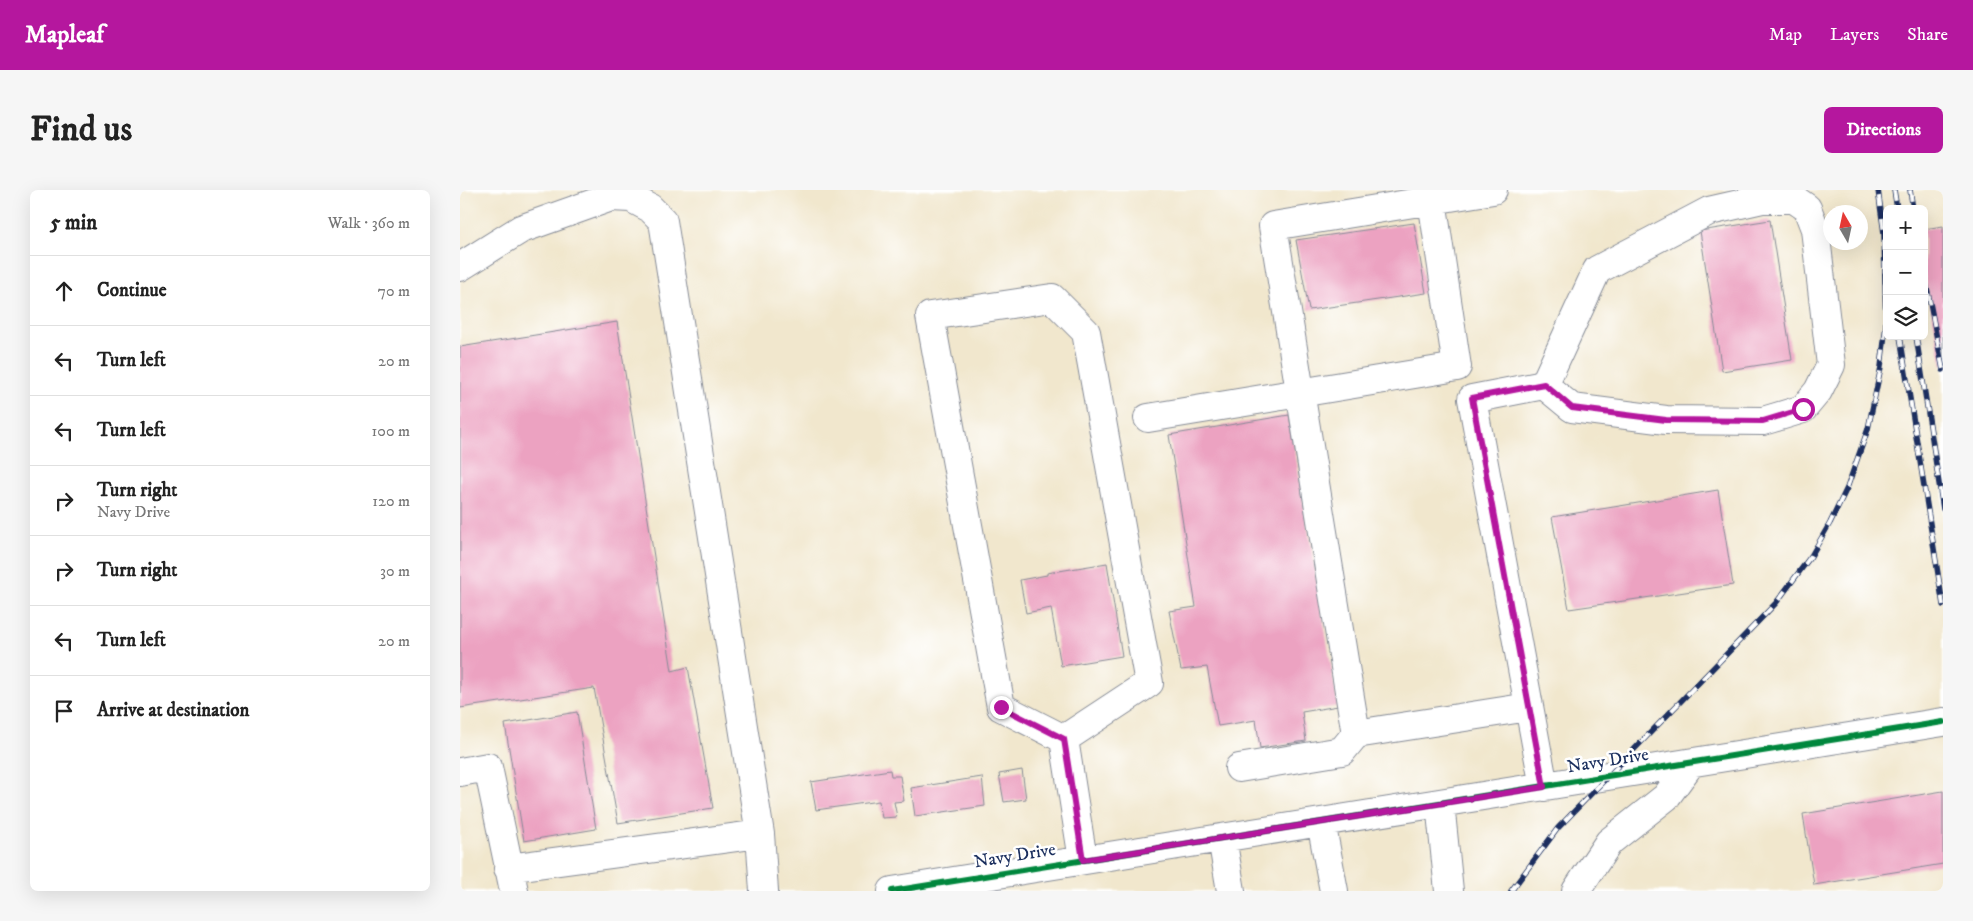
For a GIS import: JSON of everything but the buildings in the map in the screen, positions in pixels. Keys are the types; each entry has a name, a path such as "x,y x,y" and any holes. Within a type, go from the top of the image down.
{"street":[{"path":"1356,734 1273,226 1493,190"},
{"path":"460,267 521,229 611,197 631,198 650,208 663,221 760,834 764,891"},
{"path":"1762,199 1794,199 1807,208 1814,229 1831,365 1818,391 1803,409 1763,421 1666,420 1572,408 1544,384 1598,270 1709,211 1762,199"},
{"path":"1148,418 1457,367 1432,200"},
{"path":"1052,298 1086,332 1149,683 1064,739 1001,707 930,316 1052,298"},
{"path":"1544,384 1472,398 1544,787"},
{"path":"1239,768 1342,751 1356,734 1529,707"},
{"name":"Navy Drive","path":"892,891 1943,722"},
{"path":"1064,739 1083,860"},
{"path":"1576,891 1609,842 1666,797 1692,763"},
{"path":"460,772 488,767 511,879 760,834"},
{"path":"1440,803 1449,891"},
{"path":"1322,822 1334,891"},
{"path":"1222,838 1231,891"}],"railway":[{"path":"1511,891 1558,828 1776,603 1811,556 1830,523 1847,488 1868,429 1881,367 1886,325 1884,233 1878,190"},
{"path":"1894,190 1896,205"},
{"path":"1910,190 1912,205"},
{"path":"1928,293 1943,370"},
{"path":"1901,340 1943,605"},
{"path":"1917,340 1943,509"}],"cycle path":[{"path":"892,891 1943,722"}],"route":[{"path":"1001,707 1064,739 1083,860 1544,787 1472,398 1544,384 1572,408 1666,420 1763,421 1803,409"}]}
